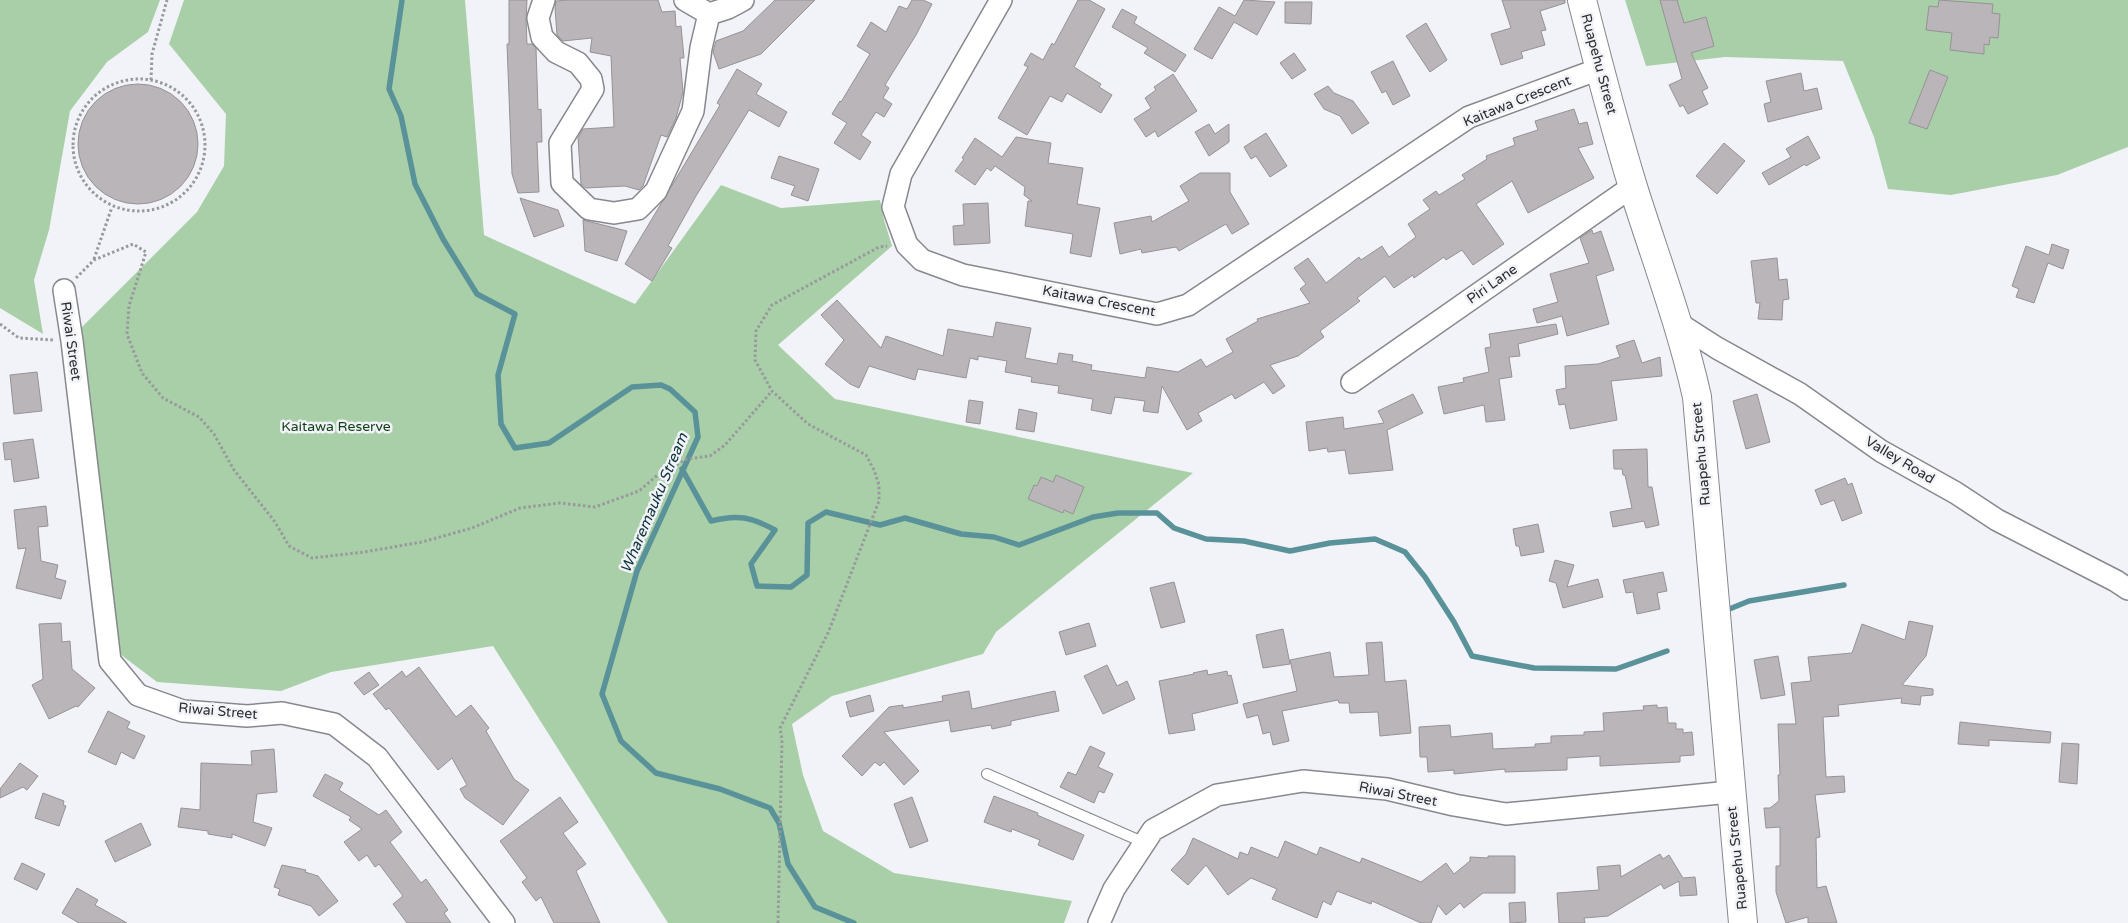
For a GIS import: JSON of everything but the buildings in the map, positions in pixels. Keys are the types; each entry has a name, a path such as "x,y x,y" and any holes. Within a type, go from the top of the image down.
{"street":[{"path":"544,0 538,18 542,37 556,52 578,63 591,79 594,89 560,143 562,183 589,209 614,213 638,209 656,191 693,111 700,48 709,14"},
{"path":"685,0 709,14 744,0"},
{"name":"Kaitawa Crescent","path":"1001,0 901,174 893,207 907,245 922,260 964,275 1157,314 1188,305 1469,117 1599,69"},
{"name":"Ruapehu Street","path":"1582,0 1599,69 1633,186 1678,322 1697,398 1730,792 1743,923"},
{"name":"Piri Lane","path":"1352,382 1633,186"},
{"name":"Riwai Street","path":"64,290 72,341 110,661 138,695 183,711 248,716 282,713 334,724 377,757 504,923"},
{"name":"Valley Road","path":"1678,322 1717,348 1800,394 1881,451 1956,493 1997,520 2128,589"},
{"name":"Riwai Street","path":"1098,923 1114,889 1153,830 1217,796 1303,781 1387,789 1454,805 1506,814 1730,792"}],"lane":[{"path":"986,774 1145,843"}],"path":[{"path":"151,80 152,54 167,0"},
{"path":"130,80 151,80 172,87 190,101 201,120 206,142 203,164 193,185 177,200 157,210 134,212 112,207 94,195 81,178 74,158 73,137 80,116 92,99 109,86 130,80"},
{"path":"94,260 112,207"},
{"path":"64,290 94,260 133,244 146,252 129,306 127,334 142,373 164,398 204,422 214,434 234,470 276,522 289,546 312,558 364,552 422,542 472,528 520,508 560,503 595,507 639,491 660,473 687,459 710,456 725,445 772,391"},
{"path":"778,923 782,739 780,728 828,633 879,501 879,484 866,455 808,424 772,391 755,360 756,331 772,305 879,247 907,245"},
{"path":"0,324 19,338 72,341"}],"green space":[{"path":"0,0 160,0 148,32 107,62 70,111 49,230 34,280 43,334 0,308"},
{"name":"Kaitawa Reserve","path":"184,0 465,0 484,235 635,304 721,185 781,208 880,200 892,246 778,345 835,399 1193,473 996,632 983,654 832,696 792,724 803,775 823,831 894,873 1072,901 1064,923 668,923 493,646 331,672 281,691 157,682 120,654 81,328 197,212 224,166 226,114 169,44"},
{"path":"1625,0 2128,0 2128,147 2057,175 1951,195 1888,189 1874,137 1843,61 1725,57 1646,66"}],"waterway":[{"name":"Wharemauku Stream","path":"402,0 389,89 401,116 415,184 443,239 477,294 515,314 498,375 501,424 515,448 549,443 632,387 661,385 670,389 695,412 698,437 637,571 602,694 621,741 656,773 720,789 770,808 779,823 788,864 815,907 854,923"},
{"path":"682,469 711,521 737,517 759,522 775,530 751,564 757,586 791,587 807,575 808,523 826,512 880,525 905,518 961,534 994,537 1019,545 1093,517 1118,513 1157,513 1174,528 1206,539 1244,541 1290,551 1330,543 1375,539 1405,552 1425,577 1454,622 1472,656 1534,668 1616,669 1667,651"},
{"path":"1722,612 1749,601 1844,585"}]}
